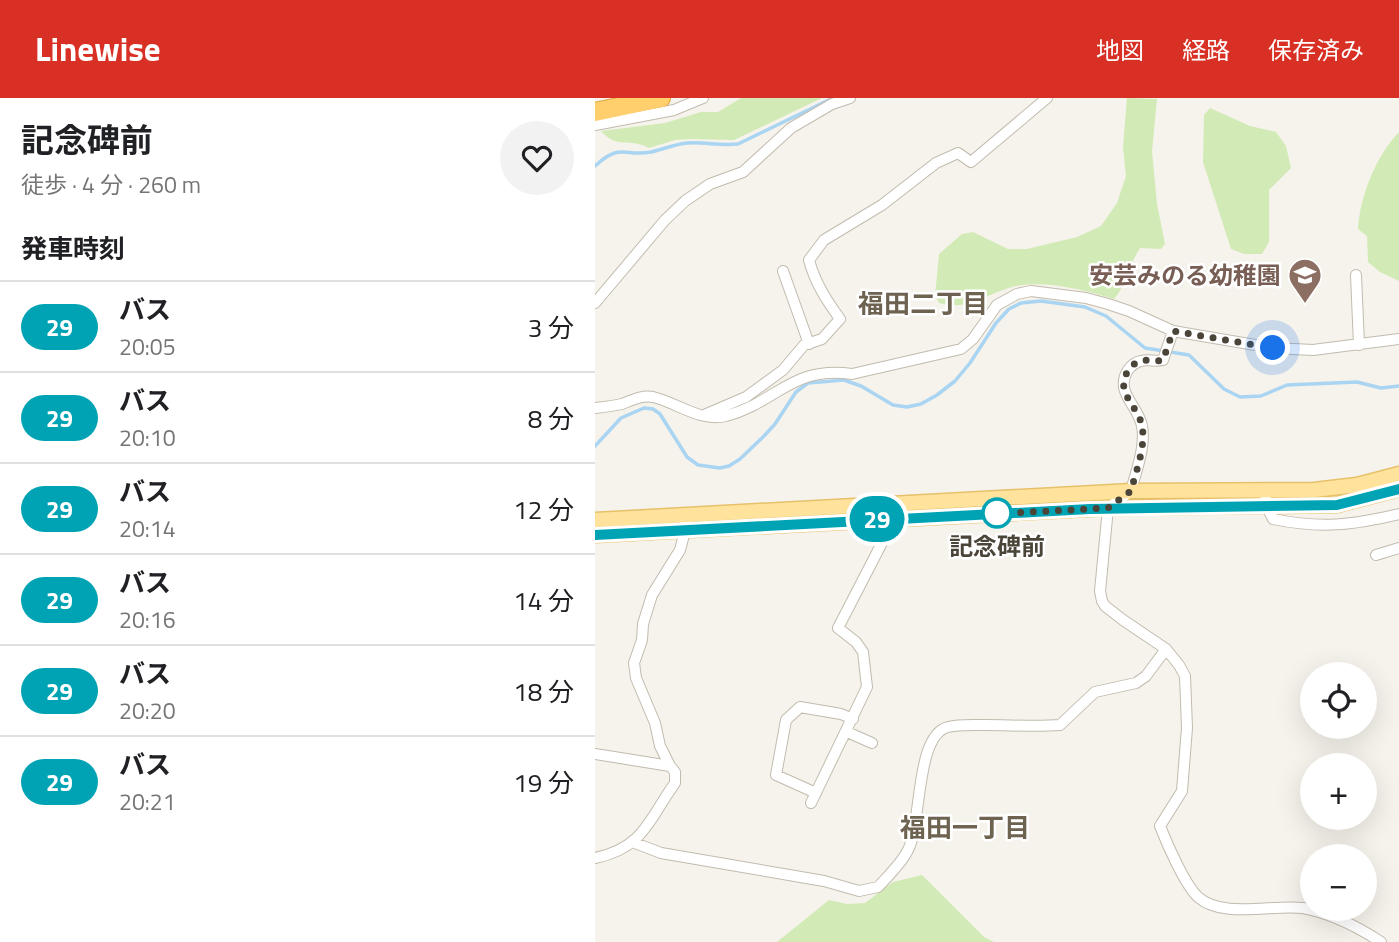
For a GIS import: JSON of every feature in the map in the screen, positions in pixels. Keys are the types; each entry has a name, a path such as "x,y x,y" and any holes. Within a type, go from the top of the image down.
{"highway":[{"path":"595,100 607,98"},
{"path":"595,112 661,98"}],"main road":[{"path":"595,535 685,531 1107,492 1314,491 1357,485 1399,474"},
{"path":"595,520 685,515 1337,505 1399,489"}],"street":[{"path":"595,125 674,110 703,98"},
{"path":"595,303 665,220 685,201 710,184 743,172 791,128 832,104 850,98"},
{"path":"702,416 746,397 783,370 804,345 822,339 840,319 824,296 812,273 809,260 824,240 882,205 936,163 958,153 971,162 1047,98"},
{"path":"783,271 809,344"},
{"path":"1356,275 1359,345"},
{"path":"595,408 619,405 639,397 652,397 702,416 725,416 747,408 798,379 820,373 852,374 961,349 973,339 997,305 1017,294 1031,291 1086,298 1108,304 1173,331 1293,350 1313,351 1399,339"},
{"path":"1108,508 1131,491 1140,452 1142,426 1122,387 1124,378 1130,367 1140,361 1163,360 1173,331"},
{"path":"1265,491 1267,507 1273,519 1298,524 1332,526 1399,514"},
{"path":"1107,492 1108,508 1100,592 1102,601 1123,620 1167,649 1185,676 1187,728 1182,791 1160,826 1171,853 1198,897 1215,906 1241,909 1302,908 1331,916 1381,942"},
{"path":"811,803 867,687 863,652 856,642 838,628 885,537 886,511"},
{"path":"595,858 615,853 635,843 675,783 675,772 660,746 655,723 636,678 634,663 652,594 680,550 685,531 685,515"},
{"path":"1376,555 1399,548"},
{"path":"635,843 661,853 824,881 859,891 878,887 897,867 909,848 918,813 925,758 939,732 946,727 967,725 1060,724 1095,692 1136,683 1146,676 1167,649"},
{"path":"817,793 776,775 786,720 800,707 841,714 853,719"},
{"path":"846,732 872,743"},
{"path":"595,754 670,766"}],"green space":[{"path":"741,98 822,98 734,140 675,140 649,148 635,143 618,142 601,131 665,123 701,112 718,112"},
{"path":"1127,98 1157,99 1152,151 1157,204 1165,244 1161,249 1140,248 1114,299 1077,289 1037,284 1012,287 968,304 939,303 935,296 939,254 962,234 973,232 1008,249 1027,249 1077,237 1101,226 1117,203 1126,176 1123,147"},
{"path":"1210,108 1250,126 1276,132 1286,146 1291,168 1269,190 1269,242 1262,254 1244,254 1231,249 1203,162 1204,115"},
{"path":"1399,132 1399,281 1380,272 1368,262 1367,236 1358,229 1362,203 1376,165"},
{"path":"922,875 984,937 994,942 777,942 829,900 847,904 865,903 893,882"}],"waterway":[{"path":"595,166 617,152 651,152 688,143 738,144 833,98"},
{"path":"595,446 621,418 644,408 653,409 660,414 687,457 698,465 720,468 740,459 764,436 796,392 808,383 844,380 861,386 893,405 907,407 921,404 955,381 1009,309 1021,303 1041,301 1085,307 1106,316 1145,348 1189,355 1224,389 1240,397 1261,396 1287,385 1357,382 1381,388 1399,386"}],"bus line":[{"name":"29","path":"595,535 1090,509 1305,507 1337,505 1399,489"}],"place":[{"name":"安芸みのる幼稚園","path":"1305,305"},
{"name":"記念碑前","path":"997,513"}],"district":[{"name":"福田二丁目","path":"923,303"},
{"name":"福田一丁目","path":"965,827"}],"route":[{"path":"997,513 990,514 1108,508 1131,491 1142,441 1142,426 1122,387 1124,378 1130,367 1140,361 1163,360 1173,331 1273,348"}]}
